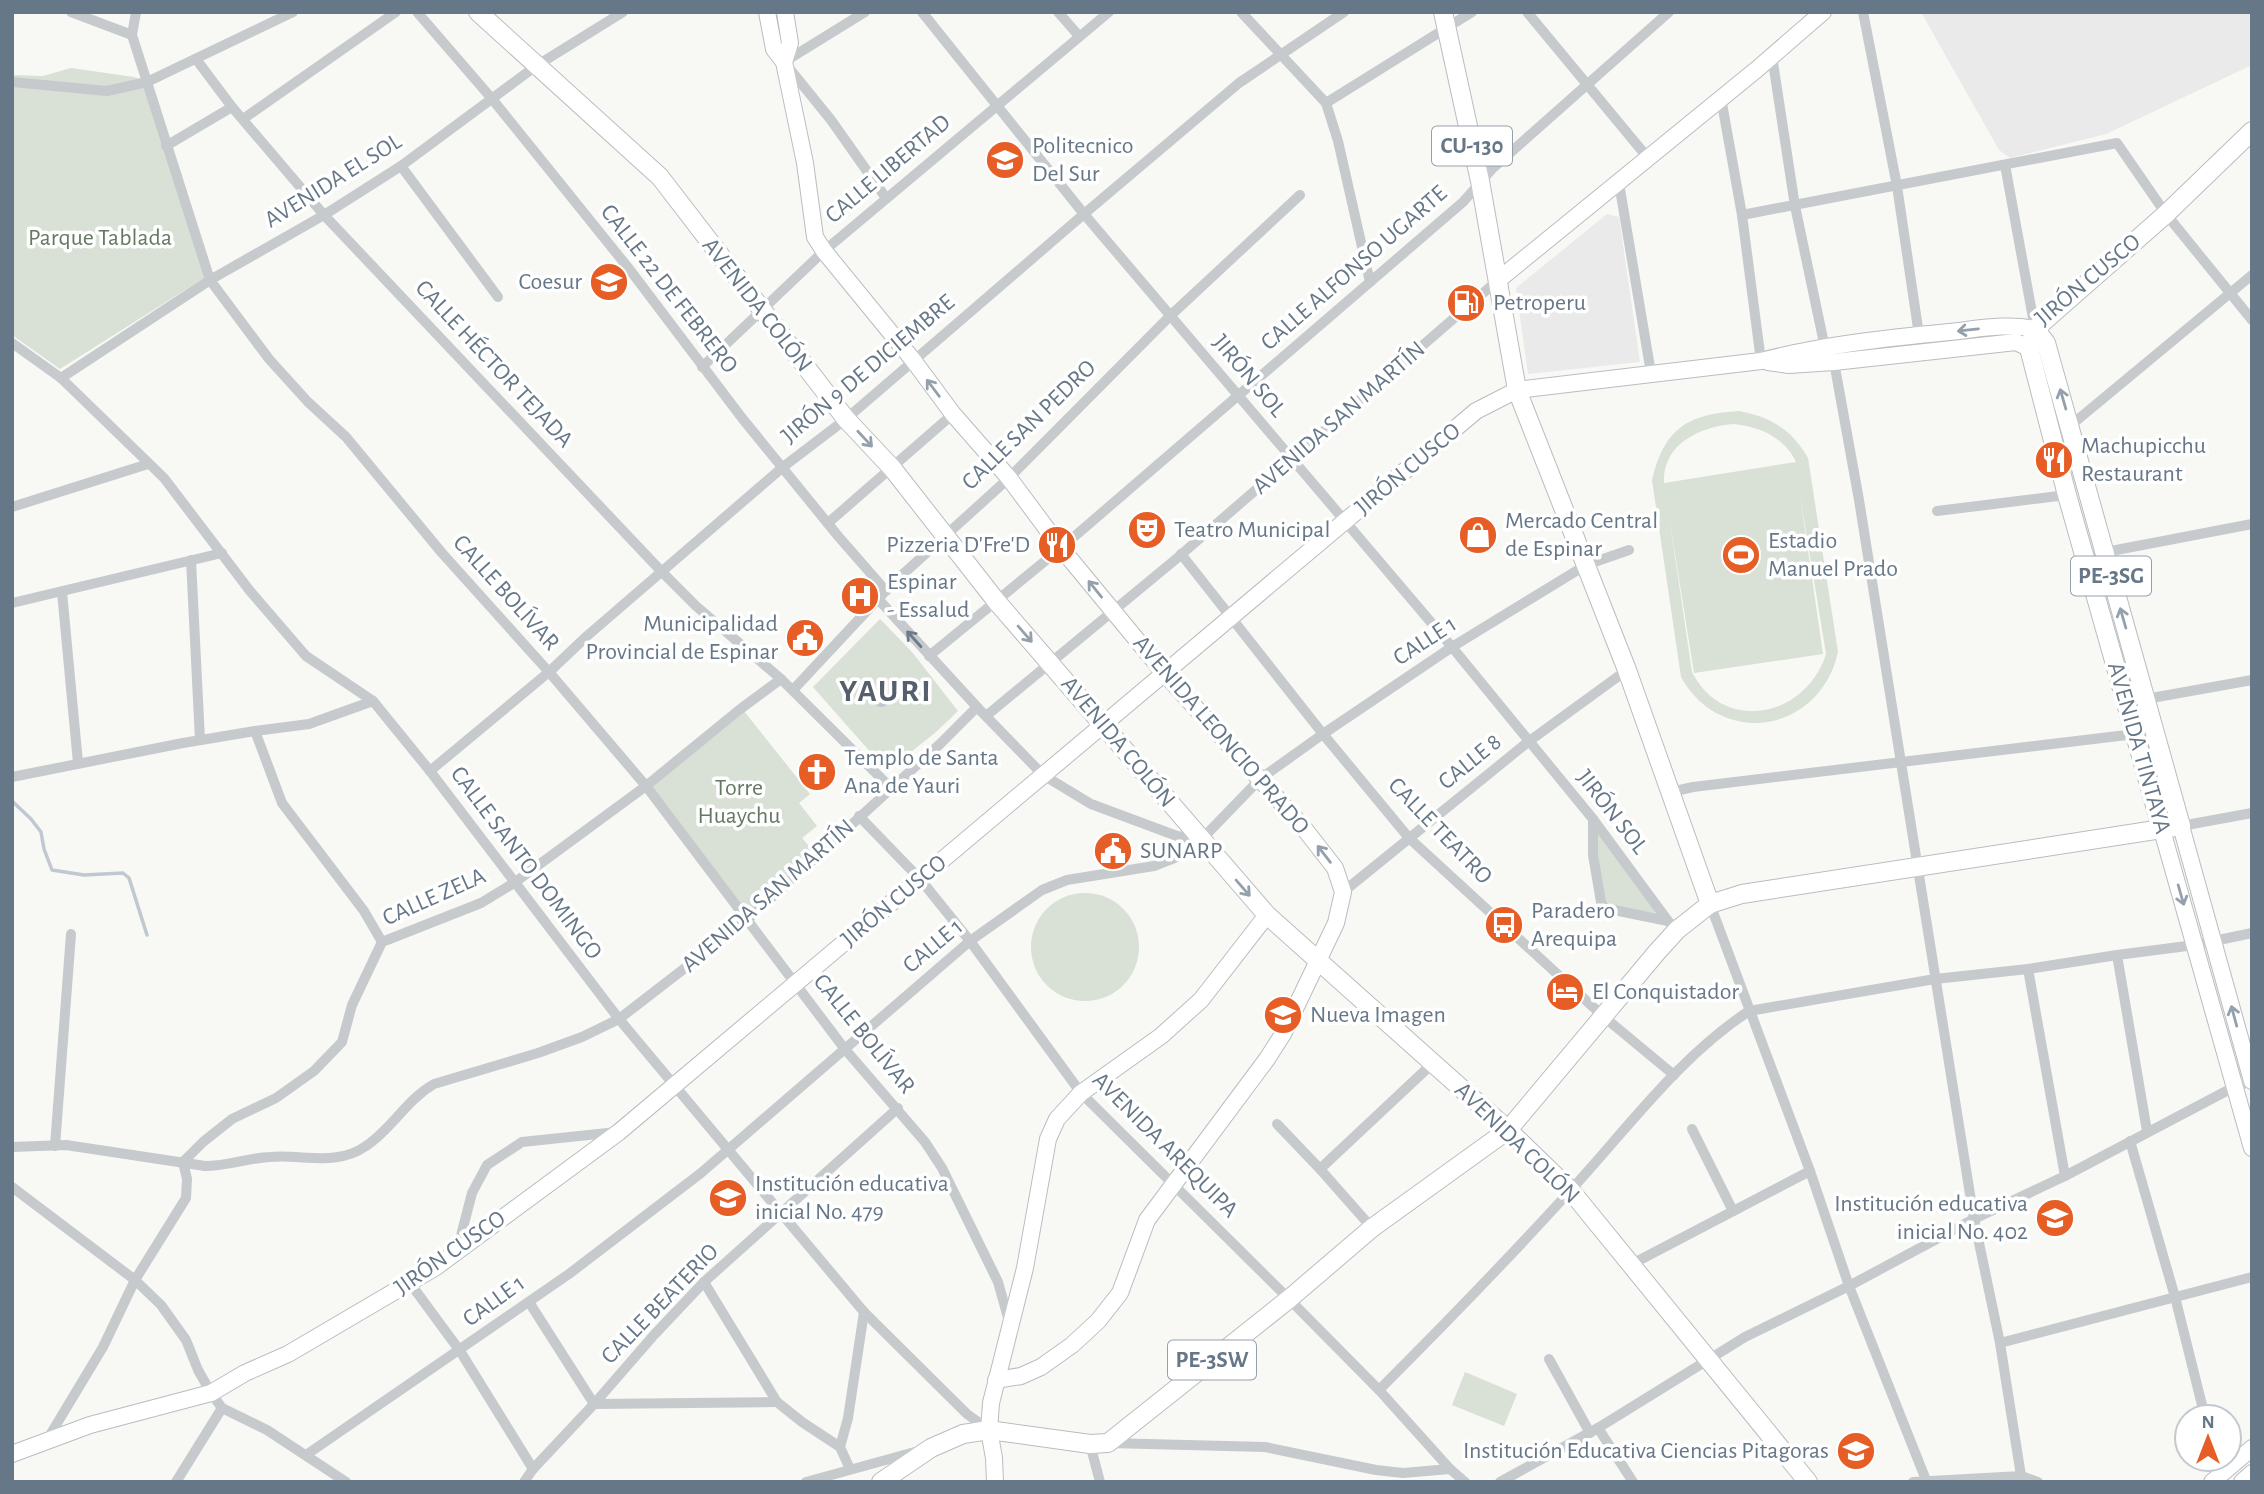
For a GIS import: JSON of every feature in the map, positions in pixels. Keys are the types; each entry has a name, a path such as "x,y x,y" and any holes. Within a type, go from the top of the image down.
{"main road":[{"name":"AVENIDA COLÓN","path":"478,12 660,177 846,419 892,468 997,601 1201,840 1267,915 1508,1130 1571,1191 1808,1482"},
{"name":"CU-130","path":"1444,21 1480,181 1497,281"},
{"name":"JIRÓN CUSCO","path":"2035,329 2166,214 2252,131"},
{"path":"1497,281 1517,390 1627,670 1710,904"},
{"path":"2029,348 2035,329"},
{"name":"AVENIDA TINTAYA","path":"2035,329 2046,342 2181,826"},
{"name":"AVENIDA TINTAYA","path":"2029,348 2067,495 2162,830"},
{"path":"1508,1130 1604,1017 1673,925 1710,904 1742,894 2181,826"},
{"name":"PE-3SW","path":"1099,1444 1289,1299 1372,1228 1508,1130"},
{"path":"881,1482 931,1448 963,1434 989,1430 1099,1444"}],"street":[{"path":"71,12 132,35 136,12"},
{"path":"12,82 107,91 147,82 293,12"},
{"path":"243,119 396,12"},
{"name":"CALLE 22 DE FEBRERO","path":"417,12 493,100 631,270 702,367 828,523 929,656 977,707"},
{"name":"AVENIDA EL SOL","path":"61,378 210,280 324,215 401,166 536,66 622,12"},
{"name":"AVENIDA LEONCIO PRADO","path":"767,12 774,48 784,62 805,163 815,237 953,414 1009,478 1061,548 1165,674 1303,827 1335,869 1343,892"},
{"name":"AVENIDA LEONCIO PRADO","path":"784,62 790,43 785,12"},
{"path":"866,12 784,62 831,120 886,198"},
{"name":"JIRÓN SOL","path":"922,12 1084,214 1452,647 1593,819 1673,925"},
{"path":"1058,12 1079,36"},
{"name":"CALLE LIBERTAD","path":"702,367 824,250 1109,12"},
{"path":"1241,12 1326,103 1338,141 1370,282"},
{"name":"JIRÓN 9 DE DICIEMBRE","path":"430,771 549,672 783,467 846,419 1239,83 1344,12"},
{"path":"1326,103 1444,21 1472,12"},
{"path":"1527,12 1648,158"},
{"name":"CALLE ALFONSO UGARTE","path":"929,656 1061,548 1463,202 1480,181 1670,12"},
{"path":"1863,12 1897,186 1919,335"},
{"name":"AVENIDA SAN MARTÍN","path":"986,716 1292,460 1497,281 1772,57 1812,16"},
{"name":"CALLE BOLÍVAR","path":"132,35 210,280 269,359 308,402 346,437 442,553 549,672 646,786 844,1048 925,1142 942,1168 998,1282 1010,1326"},
{"path":"1772,57 1795,206 1830,355 1857,488 1974,1219 2000,1343 2022,1479"},
{"name":"CALLE HÉCTOR TEJADA","path":"196,59 232,107 324,215 662,572 696,606 793,690"},
{"path":"1721,98 1742,215 1762,361"},
{"path":"166,146 232,107"},
{"path":"1742,215 2117,143 2166,214 2252,320"},
{"path":"2005,165 2035,329"},
{"path":"401,166 498,296"},
{"path":"1619,183 1651,373"},
{"name":"CALLE SAN PEDRO","path":"793,690 883,596 1009,478 1170,316 1300,195"},
{"path":"2070,426 2252,275"},
{"name":"JIRÓN CUSCO","path":"12,1454 127,1413 211,1393 245,1373 288,1354 436,1267 619,1132 1476,411 1517,390 1762,361 1789,365 1919,335 2016,325 2035,329"},
{"name":"JIRÓN CUSCO","path":"1830,355 2016,342 2029,348"},
{"name":"CALLE SANTO DOMINGO","path":"12,343 61,378 164,478 250,591 306,656 373,701 430,771 619,1019 864,1312 967,1414 989,1430"},
{"path":"828,523 953,414"},
{"path":"12,507 148,464"},
{"path":"1937,511 2067,495"},
{"path":"2085,556 2252,524"},
{"name":"CALLE 1","path":"306,1455 569,1275 728,1150 970,941 1042,890 1066,880 1154,866 1177,857 1201,840 1260,779 1323,734 1452,647 1586,565 1629,550"},
{"path":"12,603 222,553"},
{"name":"CALLE TEATRO","path":"1181,554 1409,838 1604,1017 1674,1075"},
{"path":"191,560 200,740"},
{"path":"62,592 78,763"},
{"name":"CALLE 8","path":"1343,892 1528,742 1627,670"},
{"name":"CALLE ZELA","path":"183,1162 203,1142 233,1119 276,1098 314,1071 342,1042 352,1005 382,942 481,903 514,883 646,786 781,679"},
{"path":"2146,699 2252,680"},
{"path":"793,690 890,787"},
{"path":"12,777 200,740 309,724 373,701"},
{"path":"977,707 1043,775 1091,804 1177,836 1201,840"},
{"name":"AVENIDA SAN MARTÍN","path":"12,1147 66,1145 205,1166 223,1166 270,1157 320,1159 352,1154 379,1136 420,1092 434,1084 538,1053 582,1037 619,1019 747,920 977,707"},
{"path":"255,731 282,803 364,911 382,942"},
{"path":"1671,792 1693,787 2135,734"},
{"path":"2181,826 2252,813"},
{"name":"AVENIDA AREQUIPA","path":"859,816 920,880 970,941 1081,1093 1289,1299 1465,1482"},
{"path":"1593,819 1593,855 1604,908 1673,925"},
{"name":"AVENIDA TINTAYA","path":"2181,826 2252,1081"},
{"name":"AVENIDA TINTAYA","path":"2162,830 2252,1148"},
{"path":"996,1380 1021,1377 1041,1367 1072,1345 1098,1321 1120,1293 1147,1220 1283,1034 1336,923 1343,892"},
{"path":"1710,904 1810,1171 1849,1286 1926,1480"},
{"path":"995,1482 989,1430 991,1403 1025,1268 1048,1139 1057,1119 1081,1093 1161,1036 1201,1000 1267,915"},
{"path":"1378,1390 1474,1296 1674,1075 1729,1024 1749,1011 1935,979 2028,969 2195,945 2252,933"},
{"path":"55,1146 71,934"},
{"path":"2117,955 2147,1131"},
{"path":"2028,969 2065,1176"},
{"path":"1320,1169 1433,1063"},
{"path":"1500,1482 1594,1431 1745,1337 1849,1286 1974,1219 2065,1176 2234,1087 2252,1081"},
{"name":"CALLE BEATERIO","path":"524,1482 704,1282 898,1108"},
{"path":"1277,1124 1372,1228"},
{"path":"1692,1129 1733,1211"},
{"path":"457,1251 472,1193 487,1165 522,1142 619,1132"},
{"path":"2130,1140 2175,1297 2202,1403"},
{"path":"47,1440 103,1347 135,1280 186,1198 187,1179 183,1162"},
{"path":"1632,1264 1810,1171"},
{"path":"12,1186 135,1280 161,1305 186,1340 211,1393 222,1408 267,1430 346,1482"},
{"path":"2000,1343 2252,1277"},
{"path":"704,1282 777,1402 840,1447 850,1469"},
{"path":"410,1283 460,1351 533,1469"},
{"path":"529,1302 594,1404 777,1402"},
{"path":"840,1447 848,1418 864,1312"},
{"path":"1549,1359 1594,1431 1633,1482"},
{"path":"179,1481 222,1408"},
{"path":"1100,1482 1099,1444 1265,1447 1405,1477 1450,1469"},
{"path":"806,1482 931,1448"},
{"path":"2218,1474 2252,1448"},
{"path":"1371,1482 1376,1469"},
{"path":"2242,1482 2252,1473"},
{"path":"1913,1482 2022,1479 2038,1482"}],"shaded area":[{"path":"1921,12 2252,12 2252,65 2106,134 2010,158 1999,150"},
{"path":"1607,214 1619,217 1640,362 1528,374 1516,288"},
{"path":"878,691 884,691 889,699 887,705 878,707 873,702 873,696"}],"green space":[{"name":"Parque Tablada","path":"71,68 134,77 150,82 204,278 60,369 12,335 12,75 43,76"},
{"path":"1739,411 1771,421 1788,432 1808,458 1838,652 1828,679 1812,700 1791,714 1768,722 1744,722 1720,715 1698,700 1681,677 1652,480 1663,448 1680,428 1705,416","holes":["1734,424 1770,435 1785,446 1796,462 1664,483 1669,458 1686,440 1697,433","1800,495 1826,654 1816,676 1801,693 1783,704 1763,710 1743,710 1723,704 1706,692 1692,672 1669,516 1694,673 1823,654"]},
{"path":"880,619 912,652 958,711 887,771 813,687"},
{"name":"Torre Huaychu","path":"744,711 810,794 799,803 817,826 802,838 814,852 749,914 651,787"},
{"path":"1596,831 1655,913 1606,906 1599,876"},
{"path":"1085,893 1106,897 1123,909 1135,926 1139,947 1135,968 1123,985 1106,997 1085,1001 1064,997 1047,985 1035,968 1031,947 1035,926 1047,909 1064,897"},
{"path":"1465,1372 1517,1394 1504,1426 1452,1405"}],"waterway":[{"path":"12,801 41,832 52,870 84,875 123,873 129,878 147,935"}],"place":[{"name":"Politecnico Del Sur","path":"1005,160"},
{"name":"Coesur","path":"609,282"},
{"name":"Petroperu","path":"1466,303"},
{"name":"Machupicchu Restaurant","path":"2054,460"},
{"name":"Teatro Municipal","path":"1147,530"},
{"name":"Mercado Central de Espinar","path":"1478,535"},
{"name":"Pizzeria D'Fre'D","path":"1057,545"},
{"name":"Estadio Manuel Prado","path":"1741,555"},
{"name":"Espinar - Essalud","path":"860,596"},
{"name":"Municipalidad Provincial de Espinar","path":"805,638"},
{"name":"Templo de Santa Ana de Yauri","path":"817,772"},
{"name":"SUNARP","path":"1113,851"},
{"name":"Paradero Arequipa","path":"1504,925"},
{"name":"El Conquistador","path":"1565,992"},
{"name":"Nueva Imagen","path":"1283,1015"},
{"name":"Institución educativa inicial No. 479","path":"728,1198"},
{"name":"Institución educativa inicial No. 402","path":"2055,1218"},
{"name":"Institución Educativa Ciencias Pitagoras","path":"1856,1451"}],"district":[{"name":"YAURI","path":"886,691"}]}
